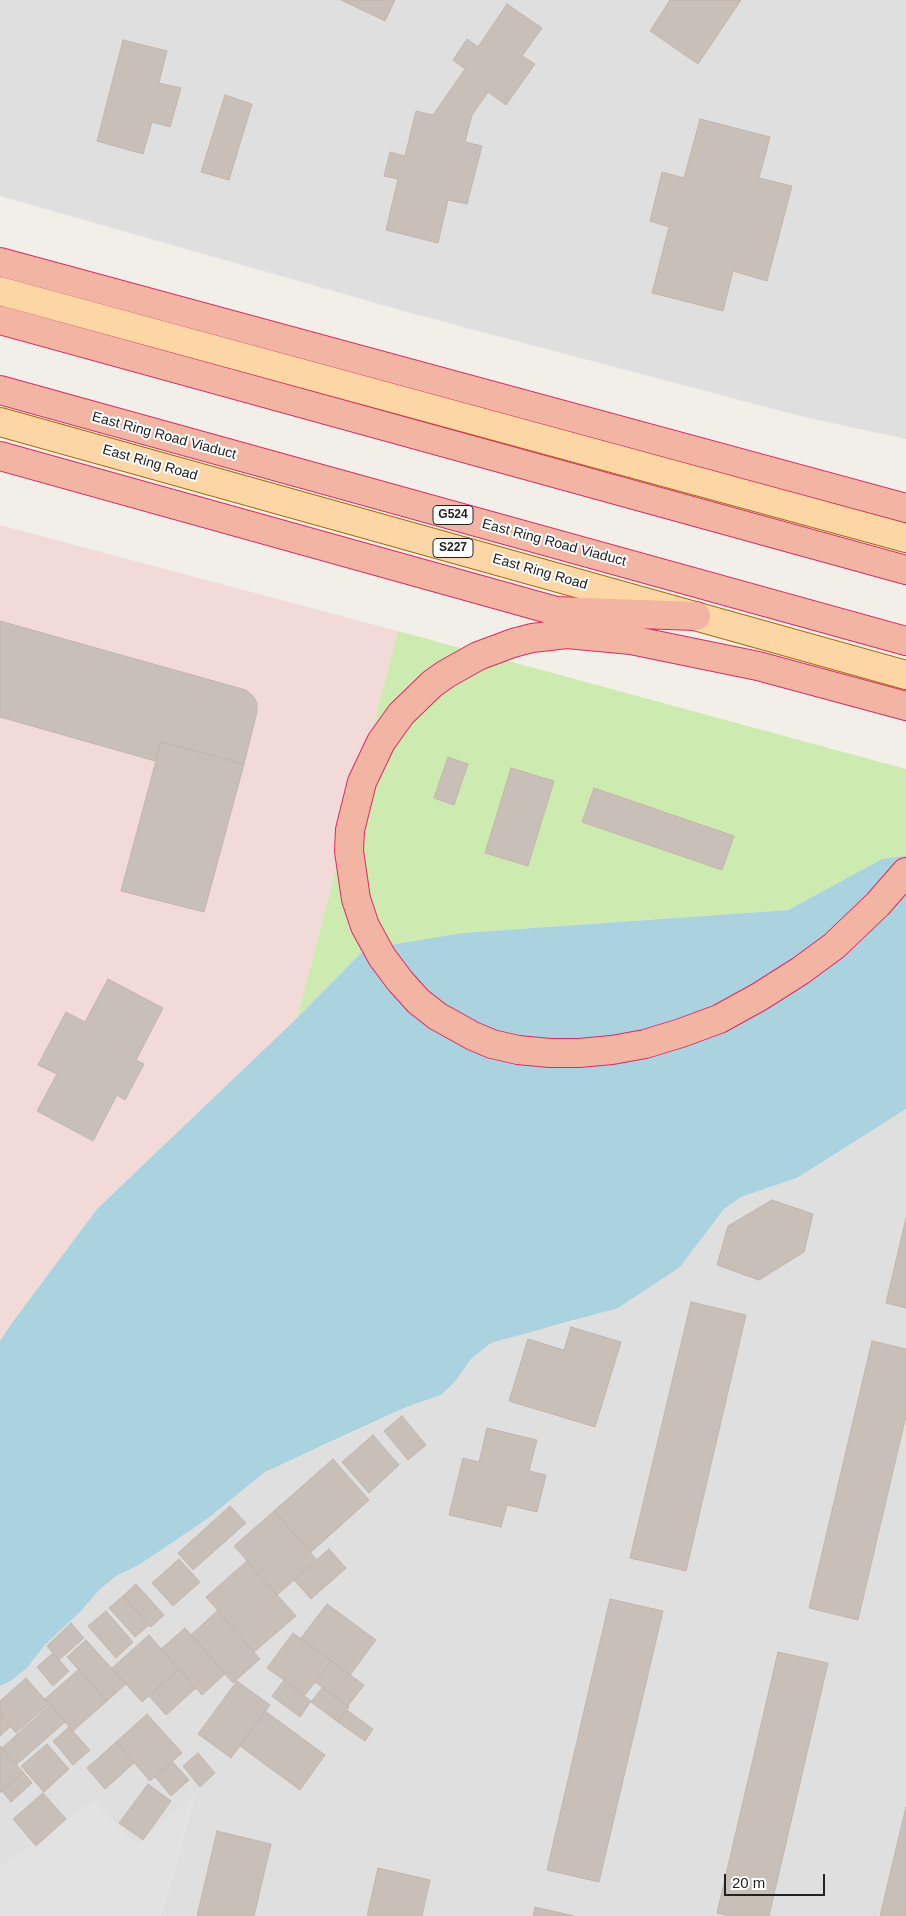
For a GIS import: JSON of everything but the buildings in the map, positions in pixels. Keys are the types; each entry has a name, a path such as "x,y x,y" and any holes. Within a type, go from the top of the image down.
{"highway":[{"path":"0,262 906,508"},
{"path":"0,320 906,570"},
{"name":"East Ring Road Viaduct","path":"0,390 906,641"},
{"path":"0,456 556,612 696,616"},
{"path":"906,706 758,666 631,640 568,634 532,638 478,656 446,674 432,684 401,714 381,742 362,782 350,830 349,851 356,899 365,926 382,957 418,1001 437,1016 492,1044 518,1050 550,1053 612,1050 644,1044 681,1034 719,1019 767,992 834,946 878,904 906,872"}],"main road":[{"path":"0,291 906,538"},
{"name":"East Ring Road","path":"0,422 906,675"}],"shaded area":[{"path":"0,0 906,0 906,439 800,416 418,315 0,196"},
{"path":"0,525 398,631 297,1018 97,1209 0,1341"},
{"path":"906,1109 906,1916 161,1916 194,1797 135,1846 94,1802 0,1869 0,1686 11,1681 27,1668 44,1646 116,1575 148,1559 207,1519 265,1472 404,1408 441,1395 454,1383 471,1359 491,1343 574,1321 680,1267 724,1209 741,1197 797,1178"},
{"path":"194,1795 161,1916 0,1916 0,1869 94,1801 136,1845"}],"green space":[{"path":"398,631 906,769 906,860 882,859 788,910 462,933 365,949 297,1018"}],"water":[{"path":"906,856 906,1109 797,1178 741,1197 724,1209 680,1267 618,1308 491,1343 471,1359 454,1383 441,1395 404,1408 265,1472 207,1519 148,1559 116,1576 99,1590 82,1610 44,1646 27,1668 11,1681 0,1686 0,1341 97,1209 297,1018 365,949 462,933 788,910 882,859"}]}
